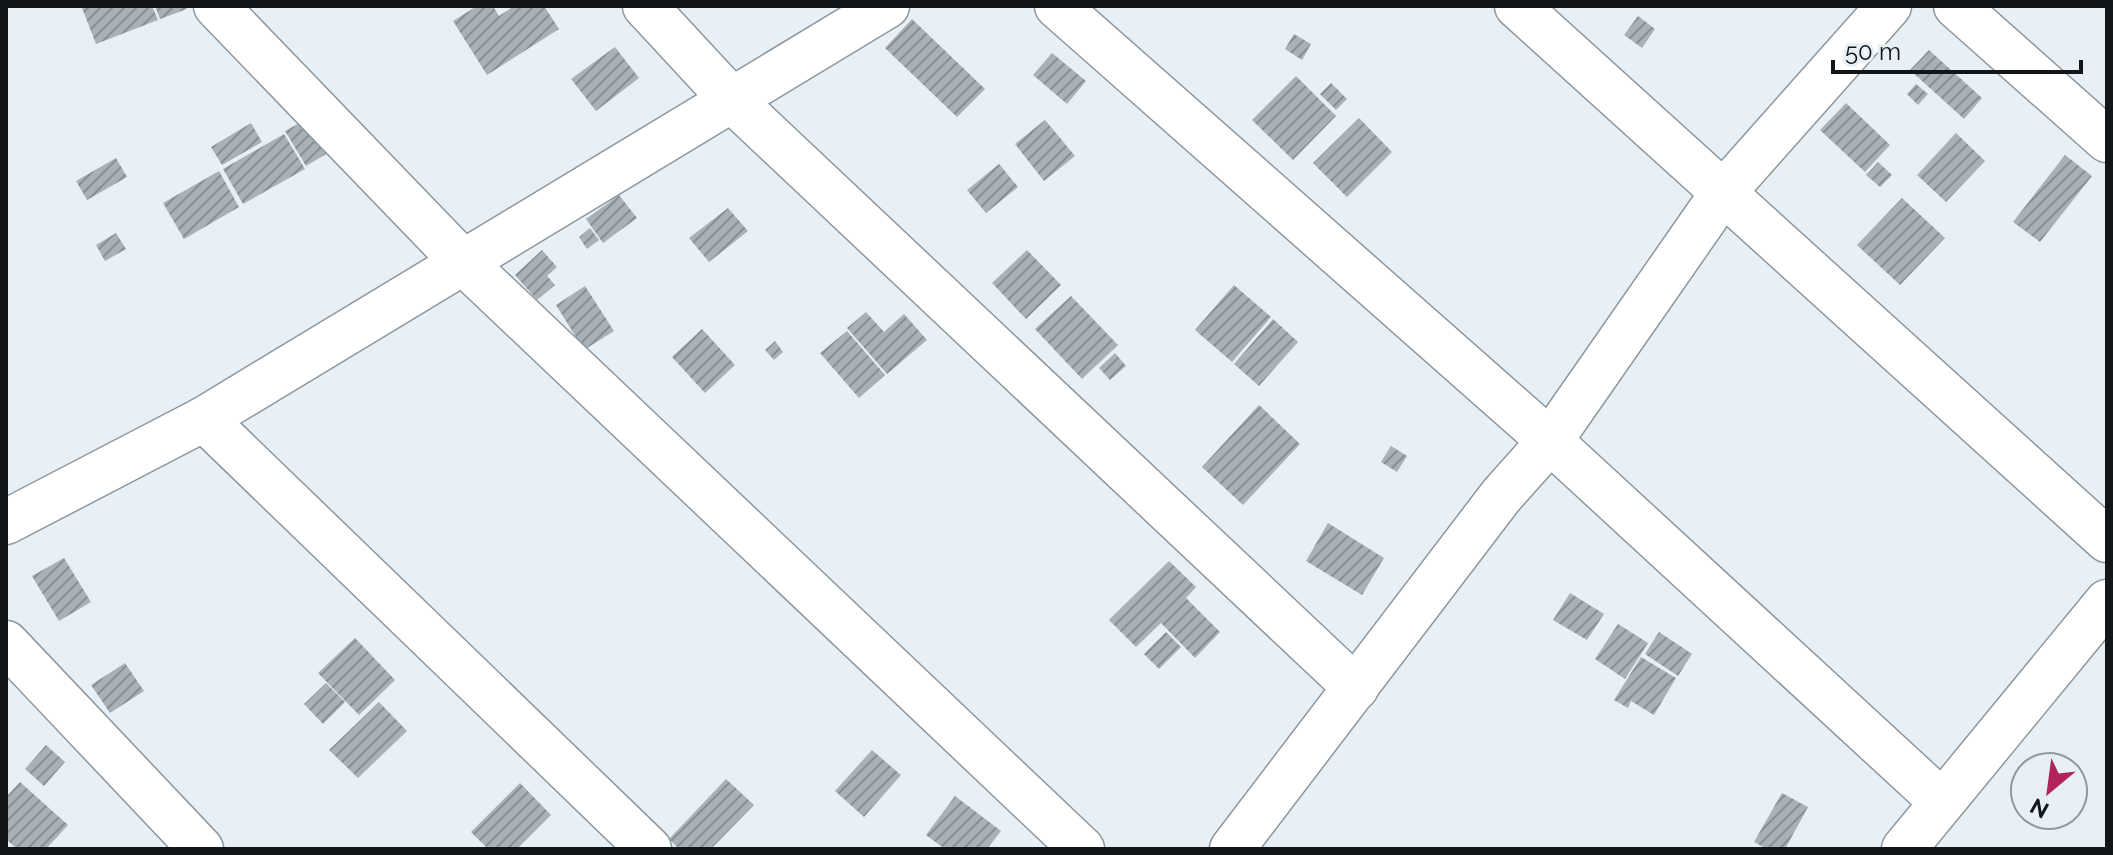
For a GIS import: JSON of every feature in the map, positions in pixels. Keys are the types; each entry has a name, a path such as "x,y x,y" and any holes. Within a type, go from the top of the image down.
{"street":[{"path":"216,6 463,262 1082,849"},
{"path":"645,6 732,100 1356,688"},
{"path":"7,518 204,419 887,6"},
{"path":"1057,6 1550,441 1942,802"},
{"path":"1517,6 2107,540"},
{"path":"1232,849 1501,496 1550,441 1722,194 1889,6"},
{"path":"1956,6 2107,140"},
{"path":"204,419 649,849"},
{"path":"1904,849 2107,602"},
{"path":"6,643 201,849"}],"building":[{"path":"152,6 158,20 96,44 82,8"},
{"path":"155,6 184,6 187,9 160,19"},
{"path":"477,6 493,6 499,16 514,6 544,6 559,29 487,75 453,21"},
{"path":"1638,16 1655,29 1642,48 1624,35"},
{"path":"912,19 985,89 957,117 885,48"},
{"path":"1294,34 1311,44 1302,60 1285,49"},
{"path":"615,47 639,78 596,111 571,79"},
{"path":"1929,50 1982,98 1964,119 1910,70"},
{"path":"1052,53 1086,81 1067,104 1033,75"},
{"path":"1296,76 1336,116 1293,160 1252,120"},
{"path":"1331,83 1347,99 1336,110 1320,94"},
{"path":"1916,84 1928,94 1918,105 1907,94"},
{"path":"1846,103 1890,145 1865,172 1820,130"},
{"path":"1359,118 1392,152 1347,197 1313,163"},
{"path":"307,119 328,153 306,166 285,131"},
{"path":"1045,120 1075,156 1044,181 1015,144"},
{"path":"251,123 262,142 222,165 211,147"},
{"path":"1956,133 1985,161 1946,202 1917,175"},
{"path":"284,134 305,169 243,204 223,169"},
{"path":"2065,155 2092,176 2040,242 2013,222"},
{"path":"116,158 127,177 87,200 76,181"},
{"path":"1878,162 1892,175 1880,187 1866,175"},
{"path":"999,164 1018,187 986,213 967,190"},
{"path":"219,171 239,207 184,239 163,203"},
{"path":"619,195 637,218 603,243 586,219"},
{"path":"1902,198 1945,238 1900,285 1857,245"},
{"path":"728,208 748,231 709,262 689,238"},
{"path":"590,228 599,240 587,249 579,237"},
{"path":"116,233 126,249 105,261 96,245"},
{"path":"542,250 557,267 547,276 555,285 537,300 515,275"},
{"path":"1027,250 1061,285 1026,319 992,283"},
{"path":"1234,285 1271,317 1232,362 1195,330"},
{"path":"585,286 614,331 584,350 556,305"},
{"path":"1071,296 1118,345 1082,379 1035,329"},
{"path":"866,312 884,332 904,314 927,340 887,374 847,328"},
{"path":"1273,319 1298,342 1259,386 1234,364"},
{"path":"702,329 735,365 705,393 672,357"},
{"path":"847,331 885,375 859,398 820,353"},
{"path":"775,341 783,352 774,360 765,350"},
{"path":"1115,353 1126,366 1110,380 1099,368"},
{"path":"1259,405 1300,444 1243,505 1202,467"},
{"path":"1391,446 1407,456 1397,472 1381,462"},
{"path":"1328,523 1384,558 1362,595 1306,561"},
{"path":"64,558 91,602 59,621 32,576"},
{"path":"1169,561 1196,587 1186,598 1220,632 1195,658 1161,623 1136,647 1109,620"},
{"path":"1570,593 1604,614 1587,640 1553,620"},
{"path":"1618,624 1648,643 1625,679 1595,659"},
{"path":"1166,632 1181,647 1159,669 1144,654"},
{"path":"1659,632 1692,654 1678,676 1645,654"},
{"path":"355,638 395,680 359,715 318,673"},
{"path":"1641,657 1676,678 1654,715 1631,701 1628,708 1614,700"},
{"path":"125,663 144,691 110,713 91,685"},
{"path":"326,683 345,702 323,724 304,704"},
{"path":"379,702 407,731 358,778 329,750"},
{"path":"46,745 65,762 44,786 25,769"},
{"path":"872,750 901,775 864,817 835,791"},
{"path":"726,779 754,805 711,849 679,849 669,839"},
{"path":"20,782 68,825 46,849 17,849 6,839 6,797"},
{"path":"520,783 551,815 517,849 488,849 471,832"},
{"path":"1782,793 1808,807 1785,849 1767,849 1754,842"},
{"path":"955,796 1001,831 987,849 945,849 926,835"}]}
